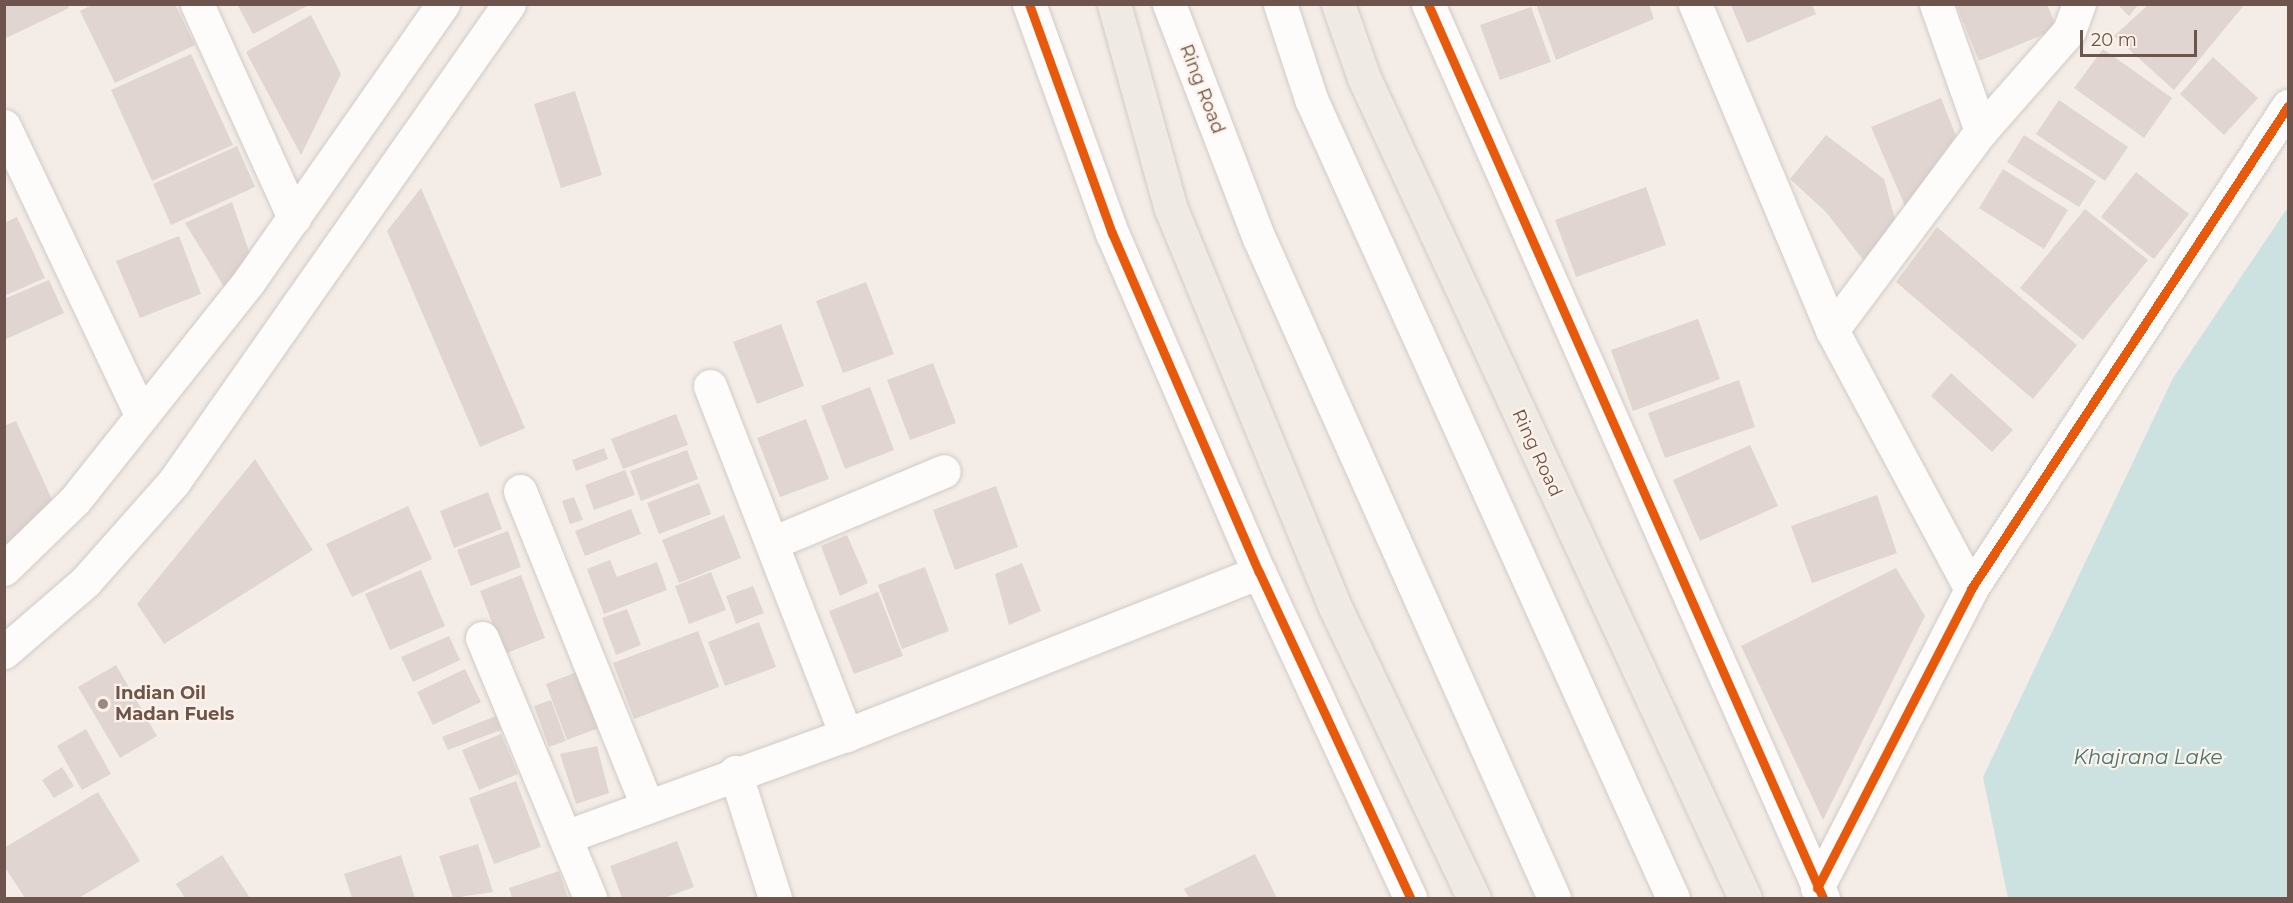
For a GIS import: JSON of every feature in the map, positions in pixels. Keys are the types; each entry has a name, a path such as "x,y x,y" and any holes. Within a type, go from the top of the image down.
{"main road":[{"path":"1114,4 1171,209 1334,605 1474,898"},
{"name":"Ring Road","path":"1338,4 1364,78 1745,898"}],"street":[{"path":"197,4 294,218"},
{"path":"4,568 75,500 294,218 443,4"},
{"path":"4,652 85,582 173,483 509,4"},
{"path":"1029,4 1112,233 1259,572 1410,898"},
{"name":"Ring Road","path":"1169,4 1259,238 1554,898"},
{"path":"1280,4 1316,110 1673,898"},
{"path":"1428,4 1820,893"},
{"path":"1695,4 1832,330 1971,589"},
{"path":"1936,4 1981,131"},
{"path":"1832,330 1981,131 2069,31 2079,4"},
{"path":"1820,893 1971,589 2289,106"},
{"path":"4,126 15,173 141,415"},
{"path":"710,386 846,735"},
{"path":"772,543 944,471"},
{"path":"520,491 646,805"},
{"path":"565,837 735,772 846,735 1259,572"},
{"path":"482,638 590,898"},
{"path":"735,772 775,898"}],"water":[{"name":"Khajrana Lake","path":"2288,207 2288,898 2008,898 1983,777 2173,378"}],"building":[{"path":"4,4 67,4 69,8 4,39"},
{"path":"94,4 175,4 195,45 115,83 80,11"},
{"path":"237,4 306,4 307,6 253,34"},
{"path":"1536,4 1649,4 1654,19 1556,60"},
{"path":"1956,4 2047,4 2057,29 1979,61"},
{"path":"2117,4 2139,4 2129,16"},
{"path":"2149,4 2245,4 2174,90 2114,36"},
{"path":"1731,5 1812,5 1816,14 1747,43"},
{"path":"1531,7 1551,62 1500,80 1480,25"},
{"path":"311,15 341,74 301,155 246,52"},
{"path":"2103,49 2172,98 2144,138 2074,88"},
{"path":"191,54 233,145 152,181 111,90"},
{"path":"2213,57 2258,98 2224,135 2180,94"},
{"path":"575,91 602,175 561,188 534,104"},
{"path":"1941,98 1956,136 1905,206 1871,127"},
{"path":"2059,100 2128,147 2105,181 2036,134"},
{"path":"1826,135 1884,179 1896,223 1864,261 1826,212 1790,179"},
{"path":"2024,135 2096,181 2079,207 2007,162"},
{"path":"237,146 255,187 171,225 153,184"},
{"path":"2003,169 2068,210 2044,249 1979,208"},
{"path":"2136,172 2189,214 2154,259 2101,217"},
{"path":"1646,187 1666,245 1576,277 1555,220"},
{"path":"421,188 525,428 480,447 387,231"},
{"path":"232,202 250,254 226,290 185,223"},
{"path":"2085,209 2148,260 2083,340 2020,288"},
{"path":"17,217 45,278 4,296 4,223"},
{"path":"1937,227 2077,345 2033,399 1896,282"},
{"path":"179,236 201,294 140,318 116,261"},
{"path":"49,280 64,313 4,340 4,299"},
{"path":"866,282 894,354 843,373 816,301"},
{"path":"1698,319 1720,379 1633,411 1611,350"},
{"path":"781,324 804,386 757,404 733,342"},
{"path":"933,363 956,423 910,440 887,380"},
{"path":"1951,373 2013,430 1992,452 1931,396"},
{"path":"1739,380 1755,427 1665,458 1648,413"},
{"path":"870,387 894,450 845,469 821,406"},
{"path":"676,414 688,445 623,469 611,439"},
{"path":"806,419 829,479 780,497 757,438"},
{"path":"16,421 55,506 4,546 4,426"},
{"path":"1750,445 1778,506 1700,541 1673,480"},
{"path":"604,448 608,459 576,471 572,460"},
{"path":"687,450 698,479 641,501 630,471"},
{"path":"255,459 313,550 164,644 137,604"},
{"path":"625,470 635,495 594,510 585,485"},
{"path":"699,483 711,514 659,534 647,503"},
{"path":"996,486 1018,547 955,570 933,510"},
{"path":"488,492 502,529 454,548 440,511"},
{"path":"1877,495 1897,553 1812,583 1791,526"},
{"path":"574,497 583,520 570,524 562,501"},
{"path":"408,506 432,559 352,597 326,544"},
{"path":"631,509 641,534 585,556 575,531"},
{"path":"724,515 741,558 679,583 662,540"},
{"path":"508,531 521,567 471,586 457,550"},
{"path":"847,535 868,583 840,596 821,546"},
{"path":"610,560 617,577 657,562 667,590 604,614 587,569"},
{"path":"1022,563 1041,611 1009,625 995,574"},
{"path":"925,567 949,631 902,649 878,585"},
{"path":"1896,568 1925,616 1823,820 1741,646"},
{"path":"421,570 445,626 390,650 365,594"},
{"path":"711,572 726,610 689,624 675,586"},
{"path":"521,575 545,638 504,654 480,591"},
{"path":"753,586 764,613 736,624 726,596"},
{"path":"878,592 903,656 854,674 829,611"},
{"path":"627,609 641,645 616,655 602,618"},
{"path":"759,622 776,667 725,686 708,642"},
{"path":"698,631 719,687 634,719 613,663"},
{"path":"449,636 460,660 413,682 401,657"},
{"path":"116,665 157,736 120,758 78,687"},
{"path":"465,669 481,702 433,725 417,692"},
{"path":"585,669 607,725 567,740 546,684"},
{"path":"551,700 566,741 549,747 534,706"},
{"path":"496,716 501,730 448,750 442,737"},
{"path":"86,729 111,774 82,790 57,746"},
{"path":"501,734 518,774 479,790 462,750"},
{"path":"597,746 609,793 576,804 560,754"},
{"path":"62,767 74,786 54,798 42,780"},
{"path":"516,781 541,847 494,864 469,798"},
{"path":"98,792 140,861 79,898 25,898 4,866 4,848"},
{"path":"677,841 694,887 664,898 622,898 610,866"},
{"path":"478,844 493,892 453,898 439,856"},
{"path":"1255,854 1277,898 1189,898 1184,889"},
{"path":"222,855 250,898 185,898 176,884"},
{"path":"401,855 415,898 352,898 344,874"},
{"path":"559,871 568,898 512,898 509,888"}],"cycle path":[{"path":"1029,4 1112,233 1259,572 1410,898"},
{"path":"1428,4 1823,898"},
{"path":"1817,888 1971,589 2288,106"}],"place":[{"name":"Indian Oil Madan Fuels","path":"103,704"}]}
